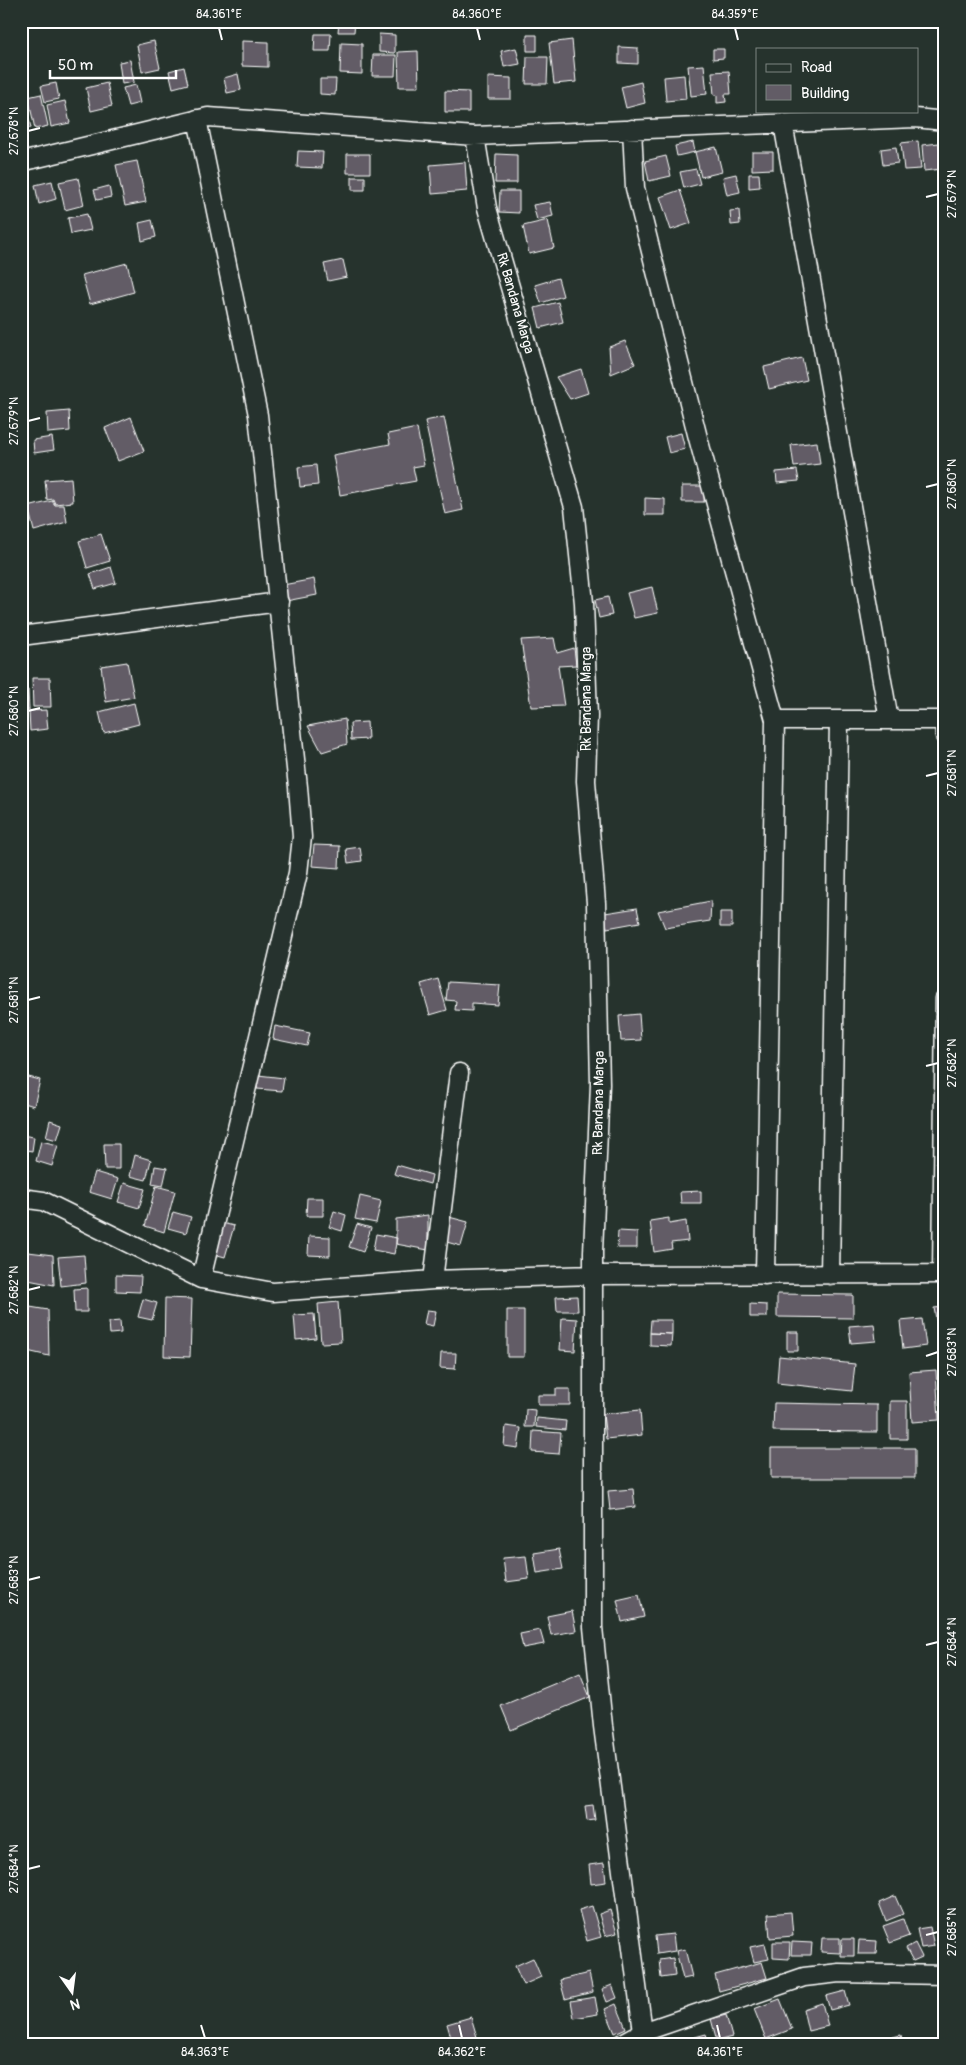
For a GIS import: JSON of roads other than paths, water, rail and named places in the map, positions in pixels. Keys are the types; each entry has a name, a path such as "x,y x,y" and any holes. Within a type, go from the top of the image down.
{"street":[{"path":"21,162 208,117 475,136 915,118 945,121"},
{"path":"197,120 258,415 298,787 301,846 298,873 201,1279"},
{"path":"784,123 889,720"},
{"path":"632,129 635,188 698,438 775,720 765,1275"},
{"name":"Rk Bandana Marga","path":"475,136 487,208 574,507 586,640 588,716 586,781 596,903 600,1084 593,1252 593,1627 603,1726 644,2038"},
{"path":"21,636 278,602"},
{"path":"775,720 889,720 944,725"},
{"path":"830,1275 839,720"},
{"path":"21,1198 43,1201 201,1279 273,1292 433,1280 594,1275 943,1274 945,998"},
{"path":"433,1280 459,1073"},
{"path":"622,2044 644,2038 804,1977 839,1973 945,1975"}]}
